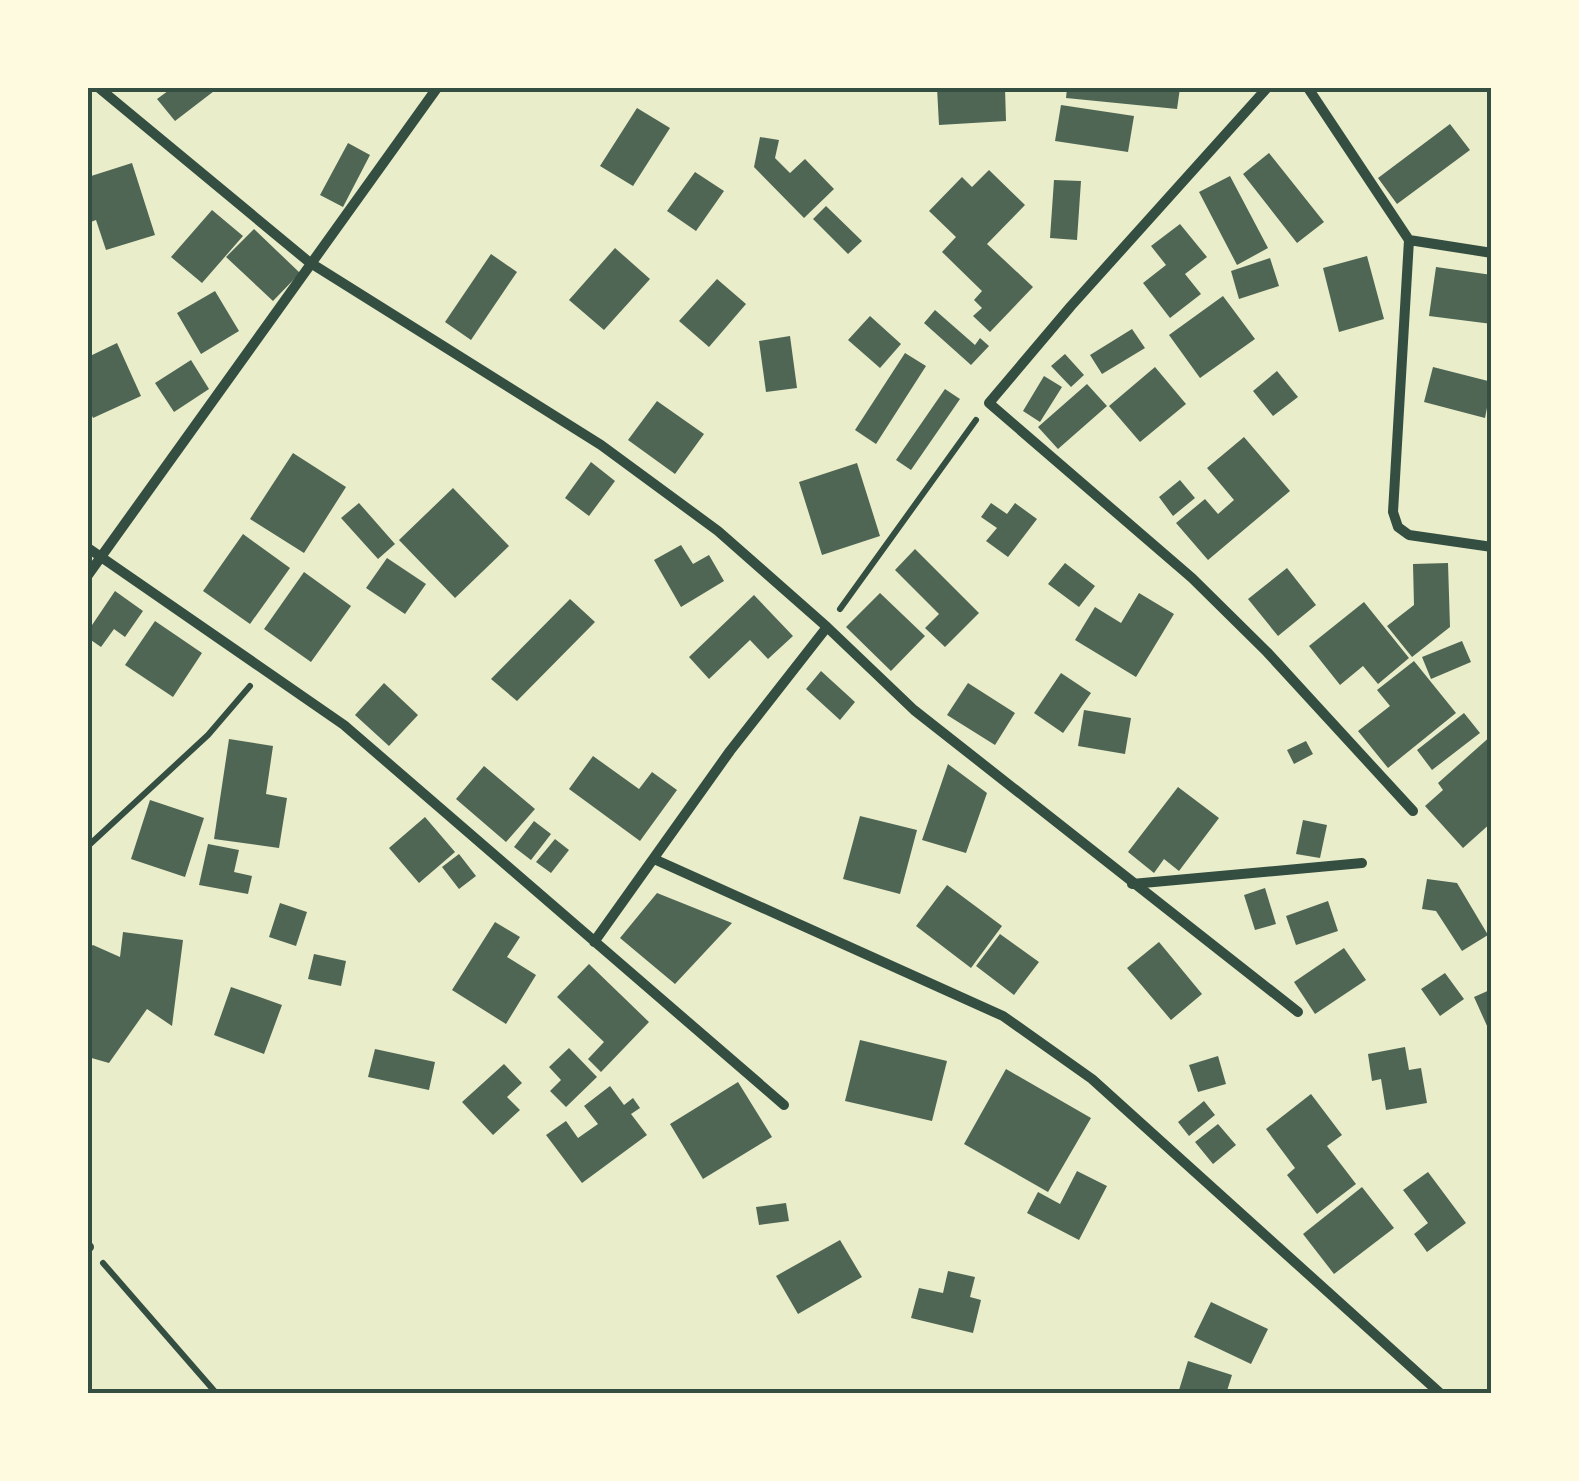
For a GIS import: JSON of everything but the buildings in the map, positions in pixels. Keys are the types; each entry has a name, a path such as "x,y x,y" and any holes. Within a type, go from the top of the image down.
{"street":[{"path":"99,88 309,262 601,445 718,531 914,710 1298,1012"},
{"path":"88,575 437,88"},
{"path":"1267,88 989,403 1192,578 1267,652 1413,811"},
{"path":"1308,88 1408,240 1393,512 1398,527 1409,535 1492,548"},
{"path":"1408,240 1492,253"},
{"path":"88,548 344,725 784,1105"},
{"path":"594,942 730,751 827,627"},
{"path":"654,858 1003,1016 1092,1079 1441,1394"},
{"path":"1131,884 1362,864"}],"path":[{"path":"827,627 989,403"},
{"path":"88,846 208,735 264,670"},
{"path":"88,1247 217,1394"}]}
